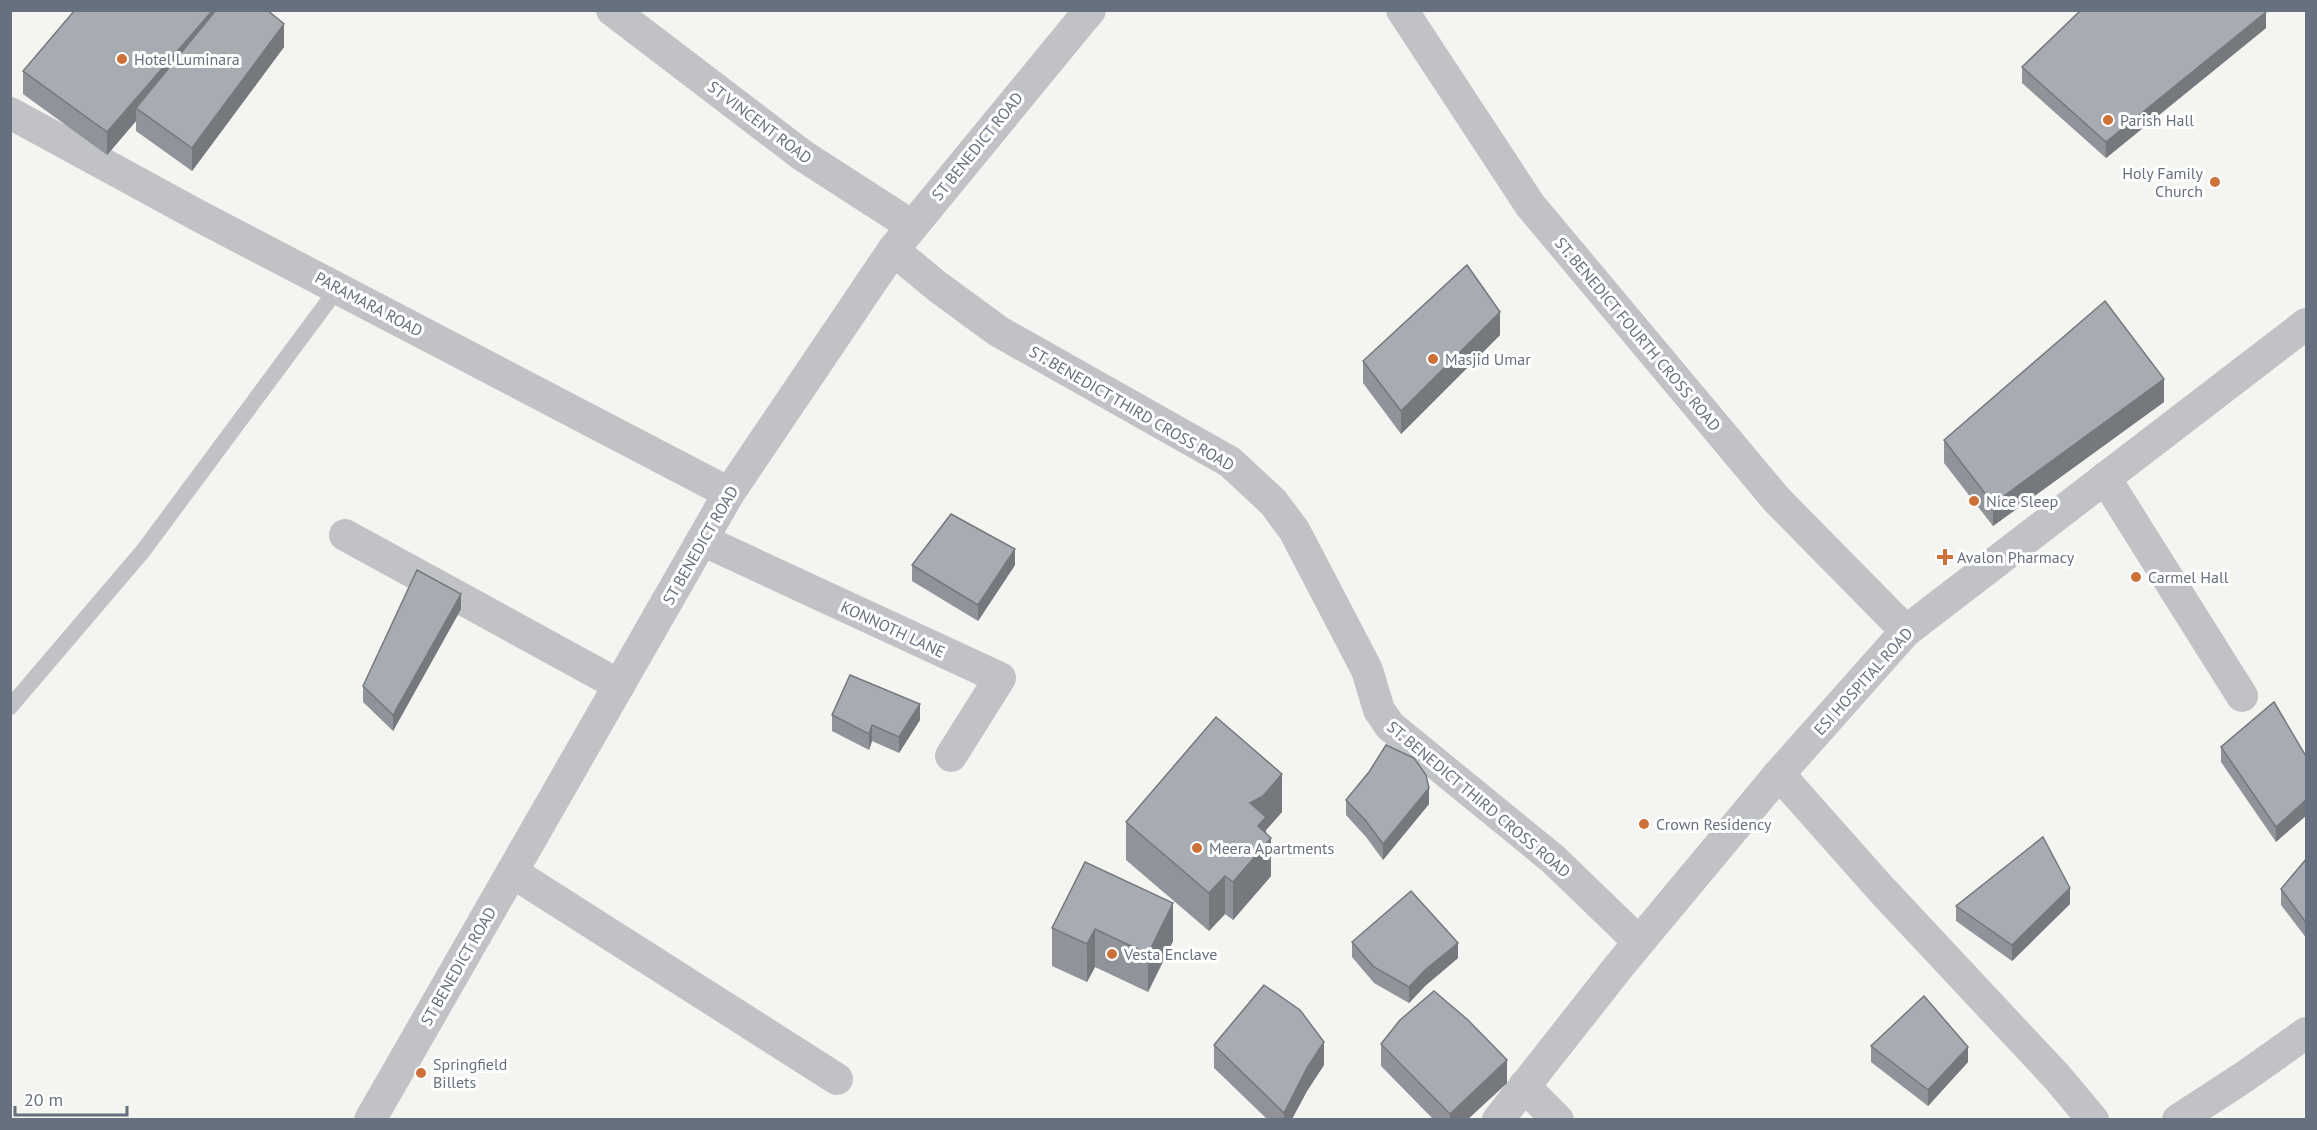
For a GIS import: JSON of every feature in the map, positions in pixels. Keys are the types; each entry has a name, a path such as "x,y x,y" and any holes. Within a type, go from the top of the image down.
{"street":[{"name":"ST VINCENT ROAD","path":"612,10 802,155 903,238"},
{"name":"ST BENEDICT ROAD","path":"370,1119 729,493 903,238 1090,10"},
{"name":"ST. BENEDICT FOURTH CROSS ROAD","path":"1402,10 1530,205 1777,500 1906,631"},
{"name":"PARAMARA ROAD","path":"10,113 729,493"},
{"name":"ST. BENEDICT THIRD CROSS ROAD","path":"903,238 938,287 998,331 1230,462 1254,483 1273,502 1293,530 1367,670 1379,711 1390,726 1553,859 1639,942"},
{"name":"ESI HOSPITAL ROAD","path":"1498,1119 1639,942 1779,774 1906,631 2307,324"},
{"path":"2104,478 2242,696"},
{"path":"345,535 619,685"},
{"name":"KONNOTH LANE","path":"702,540 1000,678 951,756"},
{"path":"1779,774 1881,889 2057,1077 2093,1119"},
{"path":"512,872 837,1080"},
{"path":"2178,1119 2307,1033"},
{"path":"1524,1086 1558,1119"}],"lane":[{"path":"10,707 143,551 338,288"}],"building":[{"name":"Hotel Luminara","path":"75,10 213,10 107,132 23,71"},
{"path":"216,10 267,10 284,24 192,148 136,108"},
{"name":"Parish Hall","path":"2081,10 2264,10 2266,12 2106,142 2022,67"},
{"name":"Masjid Umar","path":"1467,265 1500,312 1401,411 1363,361"},
{"path":"2105,301 2164,379 1993,504 1944,440"},
{"path":"951,514 1015,549 978,605 912,565"},
{"path":"417,570 461,594 393,715 363,686"},
{"path":"850,675 920,704 899,737 872,725 869,734 832,715"},
{"path":"2274,702 2307,758 2307,799 2276,827 2221,747"},
{"name":"Meera Apartments","path":"1216,717 1282,774 1263,796 1250,803 1266,817 1258,826 1271,838 1233,882 1225,876 1209,893 1126,822"},
{"path":"1386,745 1414,758 1426,775 1429,788 1383,844 1346,800 1369,772"},
{"path":"2043,837 2070,888 2012,945 1956,906"},
{"path":"2307,858 2307,924 2281,889"},
{"path":"1085,862 1173,903 1148,954 1095,929 1087,944 1052,928"},
{"path":"1411,891 1458,943 1425,970 1409,987 1374,967 1352,942"},
{"path":"1264,985 1300,1010 1324,1042 1307,1068 1284,1113 1214,1045"},
{"path":"1434,991 1468,1020 1507,1060 1450,1114 1381,1044 1400,1020"},
{"path":"1924,996 1968,1047 1928,1090 1871,1046"}],"place":[{"name":"Hotel Luminara","path":"122,59"},
{"name":"Parish Hall","path":"2108,120"},
{"name":"Holy Family Church","path":"2215,182"},
{"name":"Masjid Umar","path":"1433,359"},
{"name":"Nice Sleep","path":"1974,501"},
{"name":"Avalon Pharmacy","path":"1945,557"},
{"name":"Carmel Hall","path":"2136,577"},
{"name":"Crown Residency","path":"1644,824"},
{"name":"Meera Apartments","path":"1197,848"},
{"name":"Vesta Enclave","path":"1112,954"},
{"name":"Springfield Billets","path":"421,1073"}]}
